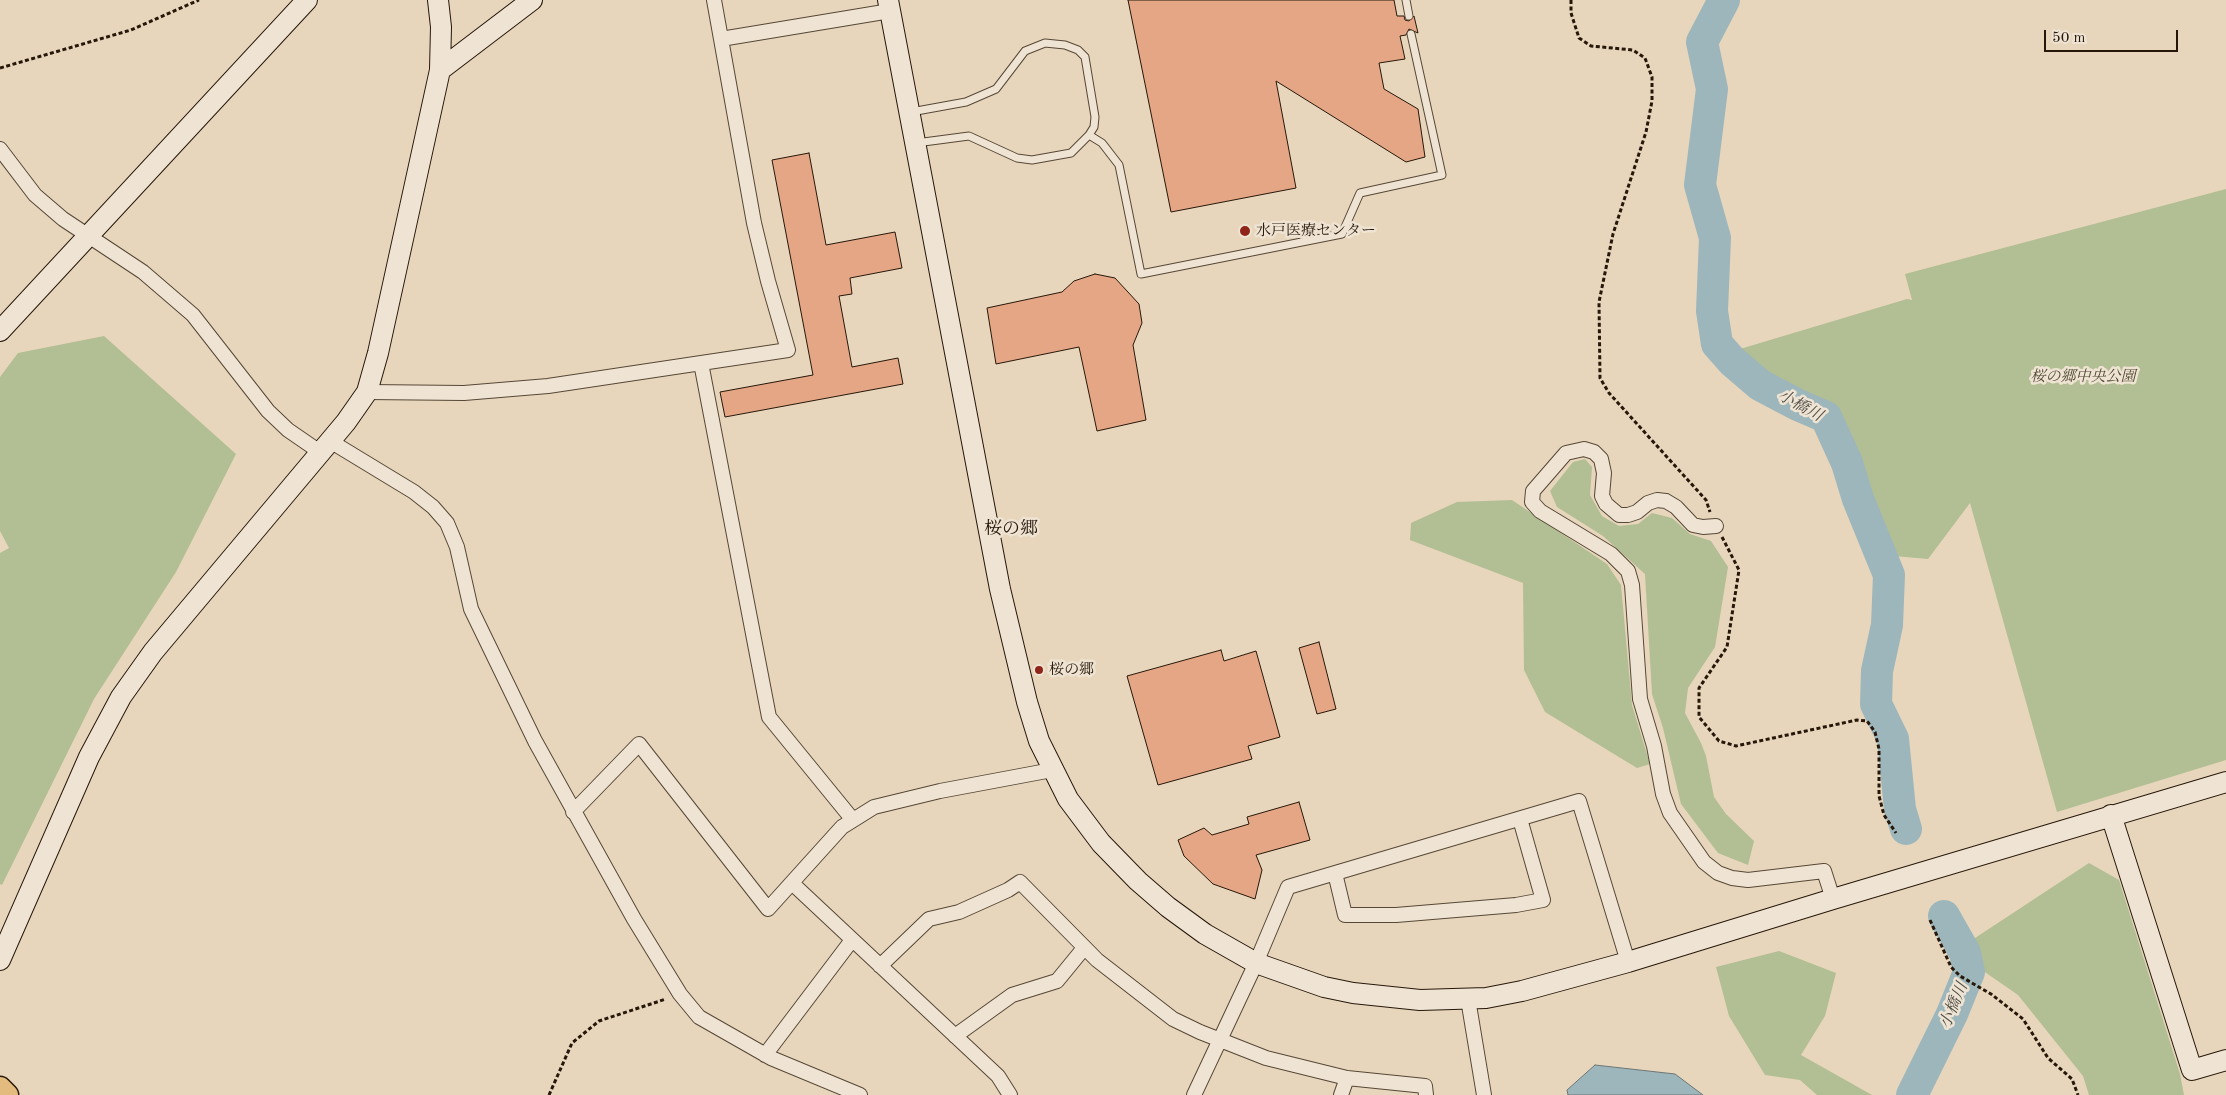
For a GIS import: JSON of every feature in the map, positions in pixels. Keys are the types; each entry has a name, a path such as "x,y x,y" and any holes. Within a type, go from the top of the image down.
{"main road":[{"path":"0,1088 7,1095"}],"street":[{"path":"0,331 307,0"},
{"path":"0,960 89,757 121,697 153,652 346,422 367,392 378,354 440,70 441,27 438,0"},
{"path":"440,70 532,0"},
{"path":"367,392 464,393 548,386 788,350 754,223 714,0"},
{"path":"721,39 889,6 1000,589 1027,702 1039,741 1068,799 1101,843 1138,881 1168,907 1205,934 1256,963 1315,984 1353,993 1420,1000 1468,999 1522,991 1628,962 2111,815 2226,782"},
{"path":"0,149 35,194 63,219 143,272 193,315 268,411 288,430 325,446 414,492 434,507 447,523 457,546 471,610 535,741 573,812 680,994 700,1017 765,1055 860,1095"},
{"path":"701,363 769,717 853,820"},
{"path":"1716,526 1703,527 1692,525 1676,506 1666,501 1657,500 1648,503 1637,512 1628,515 1619,514 1612,510 1602,496 1604,473 1601,459 1594,452 1584,449 1566,453 1532,491 1532,502 1540,511 1611,554 1628,571 1632,585 1640,700 1654,746 1663,794 1670,813 1704,862 1718,872 1732,878 1748,880 1824,872 1833,899"},
{"path":"573,812 639,744 768,909 842,827 874,807 940,791 1052,770"},
{"path":"1194,1095 1256,963 1288,887 1580,801 1628,962"},
{"path":"2111,815 2192,1070 2226,1060"},
{"path":"1335,873 1345,915 1396,915 1516,905 1543,900 1520,819"},
{"path":"880,966 929,919 959,912 1008,890 1020,882 1097,960 1173,1019 1266,1058 1347,1078 1424,1086 1426,1095"},
{"path":"792,884 998,1076 1010,1095"},
{"path":"765,1055 852,940"},
{"path":"955,1036 1012,995 1057,981 1084,948"},
{"path":"1468,999 1484,1095"},
{"path":"1341,1095 1347,1078"}],"lane":[{"path":"1406,0 1409,16"},
{"path":"1089,135 1102,143 1118,165 1141,274 1342,234 1360,193 1442,176 1411,34"},
{"path":"910,112 966,102 996,89 1025,51 1044,43 1054,43 1078,50 1084,57 1095,117 1094,127 1089,135 1071,153 1032,160 1017,158 969,136 916,143"}],"path":[{"path":"0,68 131,30 199,0"},
{"path":"1571,0 1571,12 1579,38 1591,46 1633,50 1645,58 1652,77 1652,101 1646,132 1613,234 1599,302 1600,378 1609,393 1706,500 1716,526 1739,570 1727,647 1699,688 1699,717 1719,741 1736,746 1858,720 1867,721 1874,732 1879,749 1879,796 1884,815 1896,832"},
{"path":"1930,920 1951,967 1960,976 1997,998 2023,1019 2048,1058 2072,1078 2078,1095"},
{"path":"549,1095 572,1043 599,1022 680,994"}],"green space":[{"name":"桜の郷中央公園","path":"2226,189 2226,760 2057,812 1970,503 1928,559 1894,556 1836,419 1784,389 1740,349 1907,299 1912,300 1905,274"},
{"path":"104,336 236,454 176,572 94,699 2,885 0,884 0,553 9,548 0,531 0,377 18,353"},
{"path":"1585,459 1592,467 1590,495 1602,516 1619,526 1638,524 1652,513 1672,518 1690,534 1711,541 1728,567 1715,647 1688,688 1685,713 1706,756 1714,797 1726,814 1754,841 1748,865 1718,853 1681,804 1663,728 1652,694 1645,574 1603,536 1557,507 1550,491 1573,462"},
{"path":"1512,500 1607,564 1621,585 1632,705 1650,764 1637,768 1545,712 1524,670 1523,583 1410,540 1411,523 1457,502"},
{"path":"2089,863 2119,880 2180,1074 2184,1095 2089,1095 2083,1076 2018,995 1982,970 1972,940"},
{"path":"1779,951 1836,973 1825,1016 1801,1055 1872,1095 1817,1095 1800,1080 1765,1075 1729,1016 1716,967"}],"water":[{"path":"1595,1065 1675,1074 1703,1095 1568,1095 1567,1090"}],"building":[{"path":"1128,0 1394,0 1397,16 1404,16 1405,20 1409,21 1414,16 1418,33 1409,29 1406,35 1400,36 1405,59 1379,63 1384,89 1418,109 1425,157 1406,162 1276,81 1296,188 1171,212"},
{"path":"809,153 826,245 895,232 902,268 850,278 852,294 839,296 852,367 898,358 903,384 725,417 720,392 813,375 772,160"},
{"path":"1095,274 1115,278 1139,304 1142,323 1133,345 1146,420 1097,431 1079,347 996,364 987,308 1062,292 1074,281"},
{"path":"1319,642 1336,709 1317,714 1299,648"},
{"path":"1221,650 1224,661 1256,651 1280,737 1248,746 1252,759 1158,785 1127,676"},
{"path":"1299,802 1310,840 1256,855 1262,870 1255,899 1213,884 1184,856 1178,840 1204,828 1212,835 1249,824 1247,817"}],"waterway":[{"name":"小橋川","path":"1724,0 1702,42 1712,89 1700,185 1715,238 1712,311 1717,344 1732,361 1760,385 1826,417 1847,463 1858,499 1889,575 1887,625 1877,671 1876,704 1893,739 1900,809 1906,829"},
{"name":"小橋川","path":"1912,1095 1952,1014 1969,972 1965,953 1944,916"}],"place":[{"name":"水戸医療センター","path":"1245,231"},
{"name":"桜の郷","path":"1039,670"}],"district":[{"name":"桜の郷","path":"1011,529"}]}
